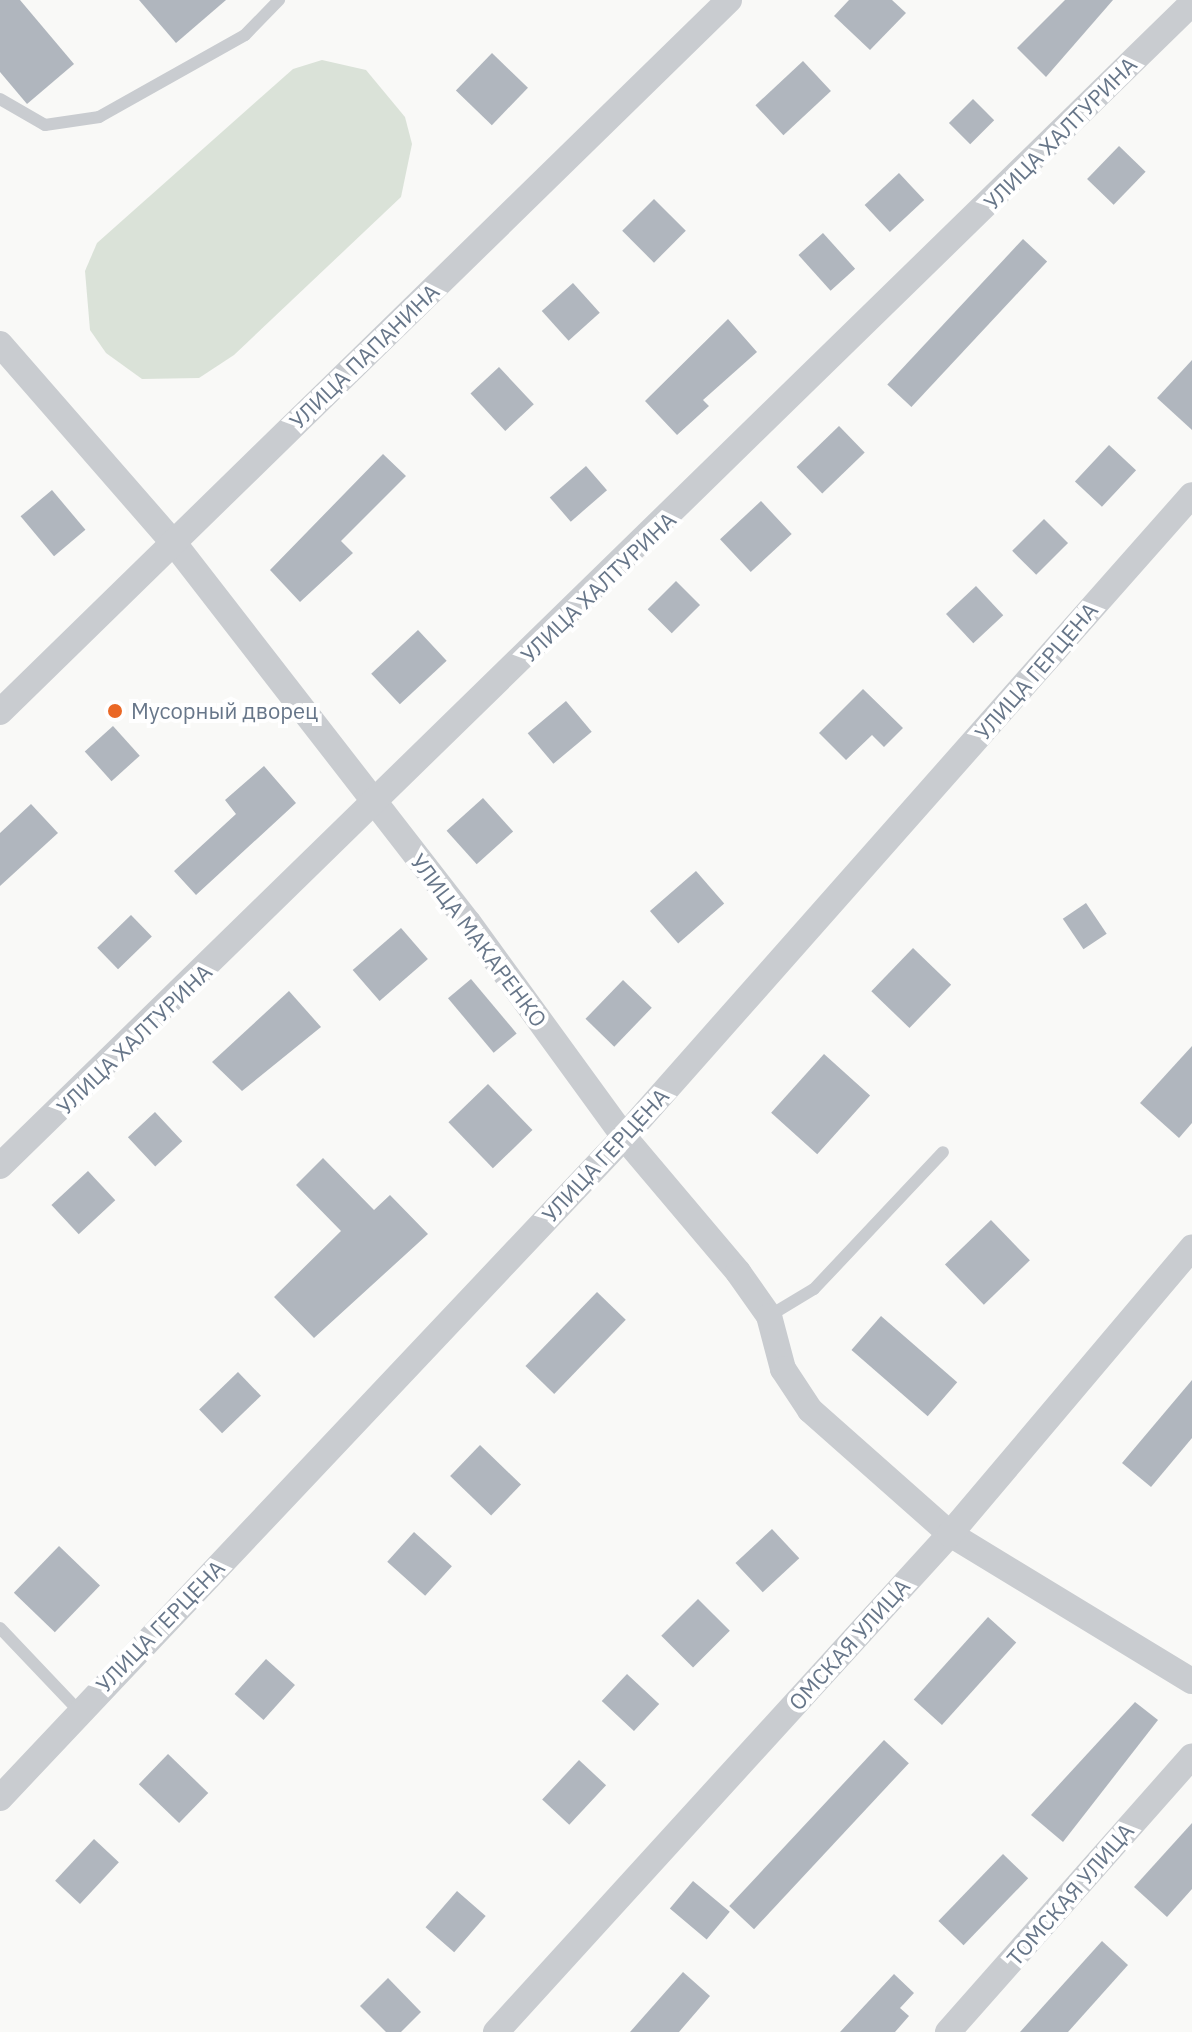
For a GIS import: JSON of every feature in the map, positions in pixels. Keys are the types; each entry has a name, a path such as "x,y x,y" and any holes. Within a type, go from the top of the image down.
{"street":[{"name":"УЛИЦА ПАПАНИНА","path":"0,712 729,0"},
{"name":"УЛИЦА ХАЛТУРИНА","path":"0,1166 376,805 1192,3"},
{"name":"УЛИЦА МАКАРЕНКО","path":"0,344 173,542 376,805 624,1137 769,1316 783,1369 810,1410 950,1534 1192,1681"},
{"name":"УЛИЦА ГЕРЦЕНА","path":"0,1798 624,1137 1192,495"},
{"name":"ОМСКАЯ УЛИЦА","path":"496,2032 950,1534 1192,1248"},
{"name":"ТОМСКАЯ УЛИЦА","path":"948,2032 1192,1756"}],"lane":[{"path":"0,99 45,125 99,117 245,35 279,0"},
{"path":"769,1316 814,1289 943,1152"},
{"path":"0,1628 79,1711"}],"shaded area":[{"path":"322,60 366,70 405,117 412,144 401,197 234,355 199,378 142,379 106,353 90,330 85,271 97,243 293,69"}],"building":[{"path":"0,0 20,0 74,64 27,104 0,72"},
{"path":"139,0 226,0 176,43"},
{"path":"849,0 892,0 906,13 870,50 834,16"},
{"path":"1065,0 1113,0 1046,77 1017,48"},
{"path":"492,53 528,88 492,125 456,90"},
{"path":"803,61 831,91 783,135 755,105"},
{"path":"973,99 994,120 970,144 949,123"},
{"path":"1119,146 1146,172 1114,205 1087,179"},
{"path":"899,173 924,200 890,232 865,205"},
{"path":"654,199 686,231 654,263 622,231"},
{"path":"823,233 855,269 831,291 798,255"},
{"path":"1023,239 1047,262 911,407 887,385"},
{"path":"573,283 600,313 569,341 542,311"},
{"path":"728,319 757,352 703,400 709,406 677,435 645,401"},
{"path":"1192,360 1192,430 1157,398"},
{"path":"499,367 534,404 505,431 470,394"},
{"path":"839,426 865,453 822,494 797,467"},
{"path":"1109,445 1136,470 1102,507 1075,482"},
{"path":"383,454 406,476 341,541 353,553 300,602 270,570"},
{"path":"586,466 607,490 571,522 550,497"},
{"path":"52,490 85,530 54,556 21,516"},
{"path":"761,501 792,534 751,572 720,539"},
{"path":"1044,519 1068,543 1036,575 1012,551"},
{"path":"676,581 700,605 672,633 648,609"},
{"path":"976,586 1003,615 973,643 946,614"},
{"path":"418,630 447,661 400,704 371,674"},
{"path":"863,689 903,728 884,747 872,735 846,760 819,733"},
{"path":"566,701 592,732 553,764 528,733"},
{"path":"113,726 140,756 112,781 85,751"},
{"path":"264,766 296,803 196,895 174,871 236,814 225,800"},
{"path":"483,798 513,831 477,864 447,831"},
{"path":"31,804 58,833 0,886 0,833"},
{"path":"696,871 724,903 678,943 650,911"},
{"path":"1086,903 1107,934 1083,949 1063,919"},
{"path":"131,915 152,937 118,969 97,948"},
{"path":"401,928 428,959 380,1001 353,970"},
{"path":"913,948 951,985 909,1028 871,991"},
{"path":"471,979 517,1033 494,1053 448,998"},
{"path":"623,980 652,1008 614,1047 585,1019"},
{"path":"289,991 321,1027 242,1091 212,1062"},
{"path":"1192,1046 1192,1123 1179,1138 1140,1103"},
{"path":"824,1054 870,1095 817,1154 771,1113"},
{"path":"488,1084 532,1130 493,1168 448,1122"},
{"path":"155,1112 182,1141 155,1166 128,1137"},
{"path":"323,1158 374,1210 390,1195 428,1234 314,1338 274,1297 341,1231 296,1185"},
{"path":"88,1171 115,1200 79,1234 51,1205"},
{"path":"991,1220 1030,1260 984,1305 945,1264"},
{"path":"597,1292 626,1320 554,1394 525,1366"},
{"path":"881,1316 957,1382 928,1416 851,1350"},
{"path":"238,1372 261,1396 222,1433 199,1410"},
{"path":"1192,1380 1192,1438 1151,1487 1122,1463"},
{"path":"480,1445 521,1485 491,1516 450,1476"},
{"path":"772,1529 799,1558 763,1592 735,1563"},
{"path":"414,1532 452,1566 425,1596 387,1562"},
{"path":"59,1546 100,1586 55,1632 14,1593"},
{"path":"698,1599 730,1631 693,1668 661,1636"},
{"path":"988,1617 1016,1642 942,1725 914,1699"},
{"path":"266,1659 295,1685 264,1720 235,1694"},
{"path":"627,1674 659,1704 634,1731 602,1701"},
{"path":"1135,1702 1158,1720 1063,1842 1031,1815"},
{"path":"884,1740 909,1763 754,1929 729,1906"},
{"path":"168,1754 208,1793 179,1823 139,1784"},
{"path":"579,1760 606,1785 569,1825 542,1799"},
{"path":"1192,1823 1192,1889 1167,1917 1134,1887"},
{"path":"94,1839 119,1862 80,1904 55,1881"},
{"path":"1003,1854 1028,1878 964,1945 938,1921"},
{"path":"693,1881 730,1912 707,1939 670,1909"},
{"path":"457,1891 486,1916 454,1952 426,1927"},
{"path":"1102,1941 1128,1965 1068,2032 1020,2032"},
{"path":"683,1972 710,1996 679,2032 630,2032"},
{"path":"894,1974 914,1993 900,2008 909,2016 895,2032 840,2032"},
{"path":"388,1978 421,2012 401,2032 386,2032 360,2006"}],"place":[{"name":"Мусорный дворец","path":"115,711"}]}
